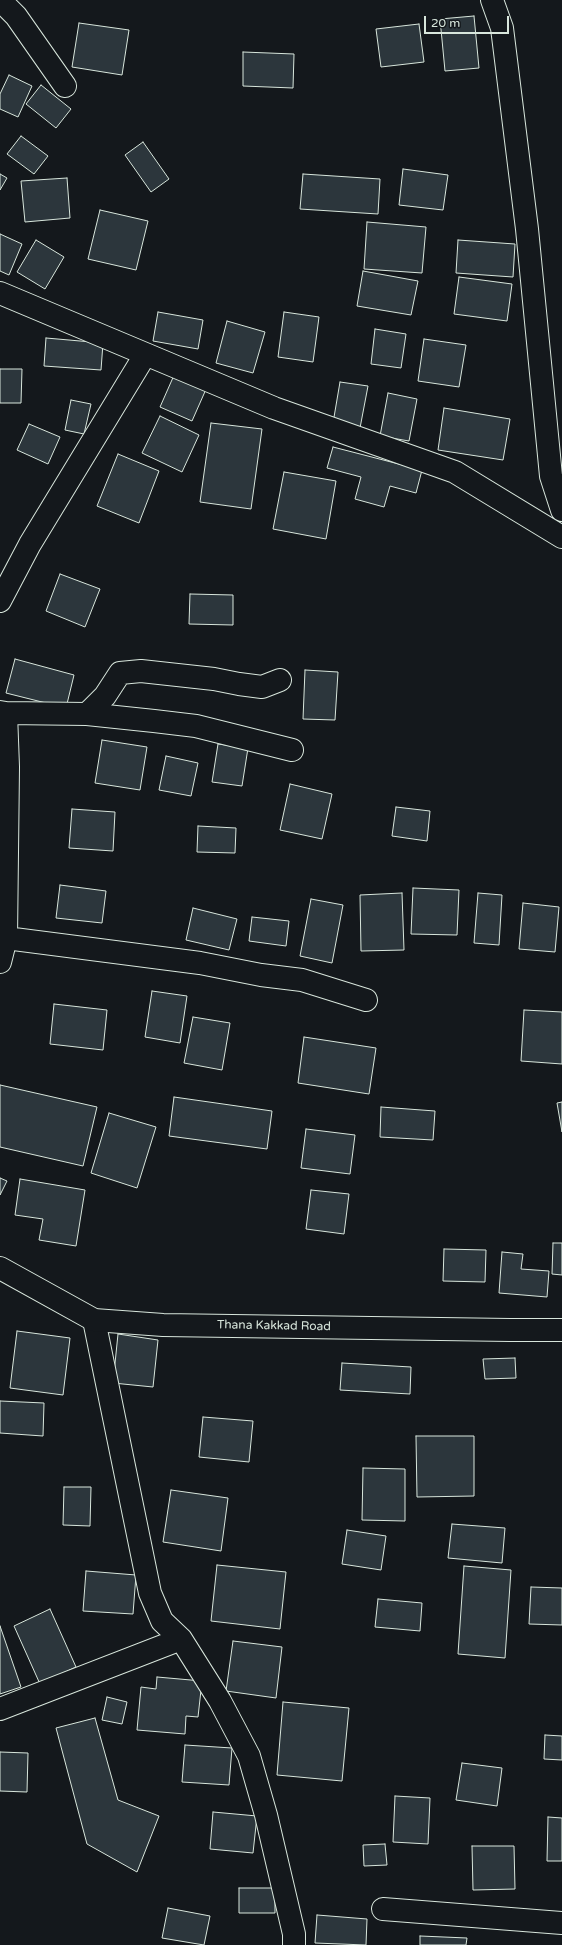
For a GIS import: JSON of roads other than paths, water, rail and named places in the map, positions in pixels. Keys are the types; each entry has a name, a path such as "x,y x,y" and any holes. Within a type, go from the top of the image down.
{"street":[{"path":"0,0 16,16 65,86"},
{"path":"492,0 502,28 527,229 551,476 562,510"},
{"path":"0,293 274,408 455,472 562,537"},
{"path":"0,601 30,544 145,355"},
{"path":"87,714 105,696 120,673 141,671 214,679 262,687 280,680"},
{"path":"0,962 6,938 8,767 3,713 87,714 196,726 292,750"},
{"path":"6,938 200,963 261,975 302,980 366,1000"},
{"name":"Thana Kakkad Road","path":"0,1268 94,1320 163,1325 562,1330"},
{"path":"94,1320 150,1593 162,1621 181,1639 220,1701 249,1756 266,1815 294,1934 294,1945"},
{"path":"0,1709 181,1639"},
{"path":"383,1909 562,1923"}]}
